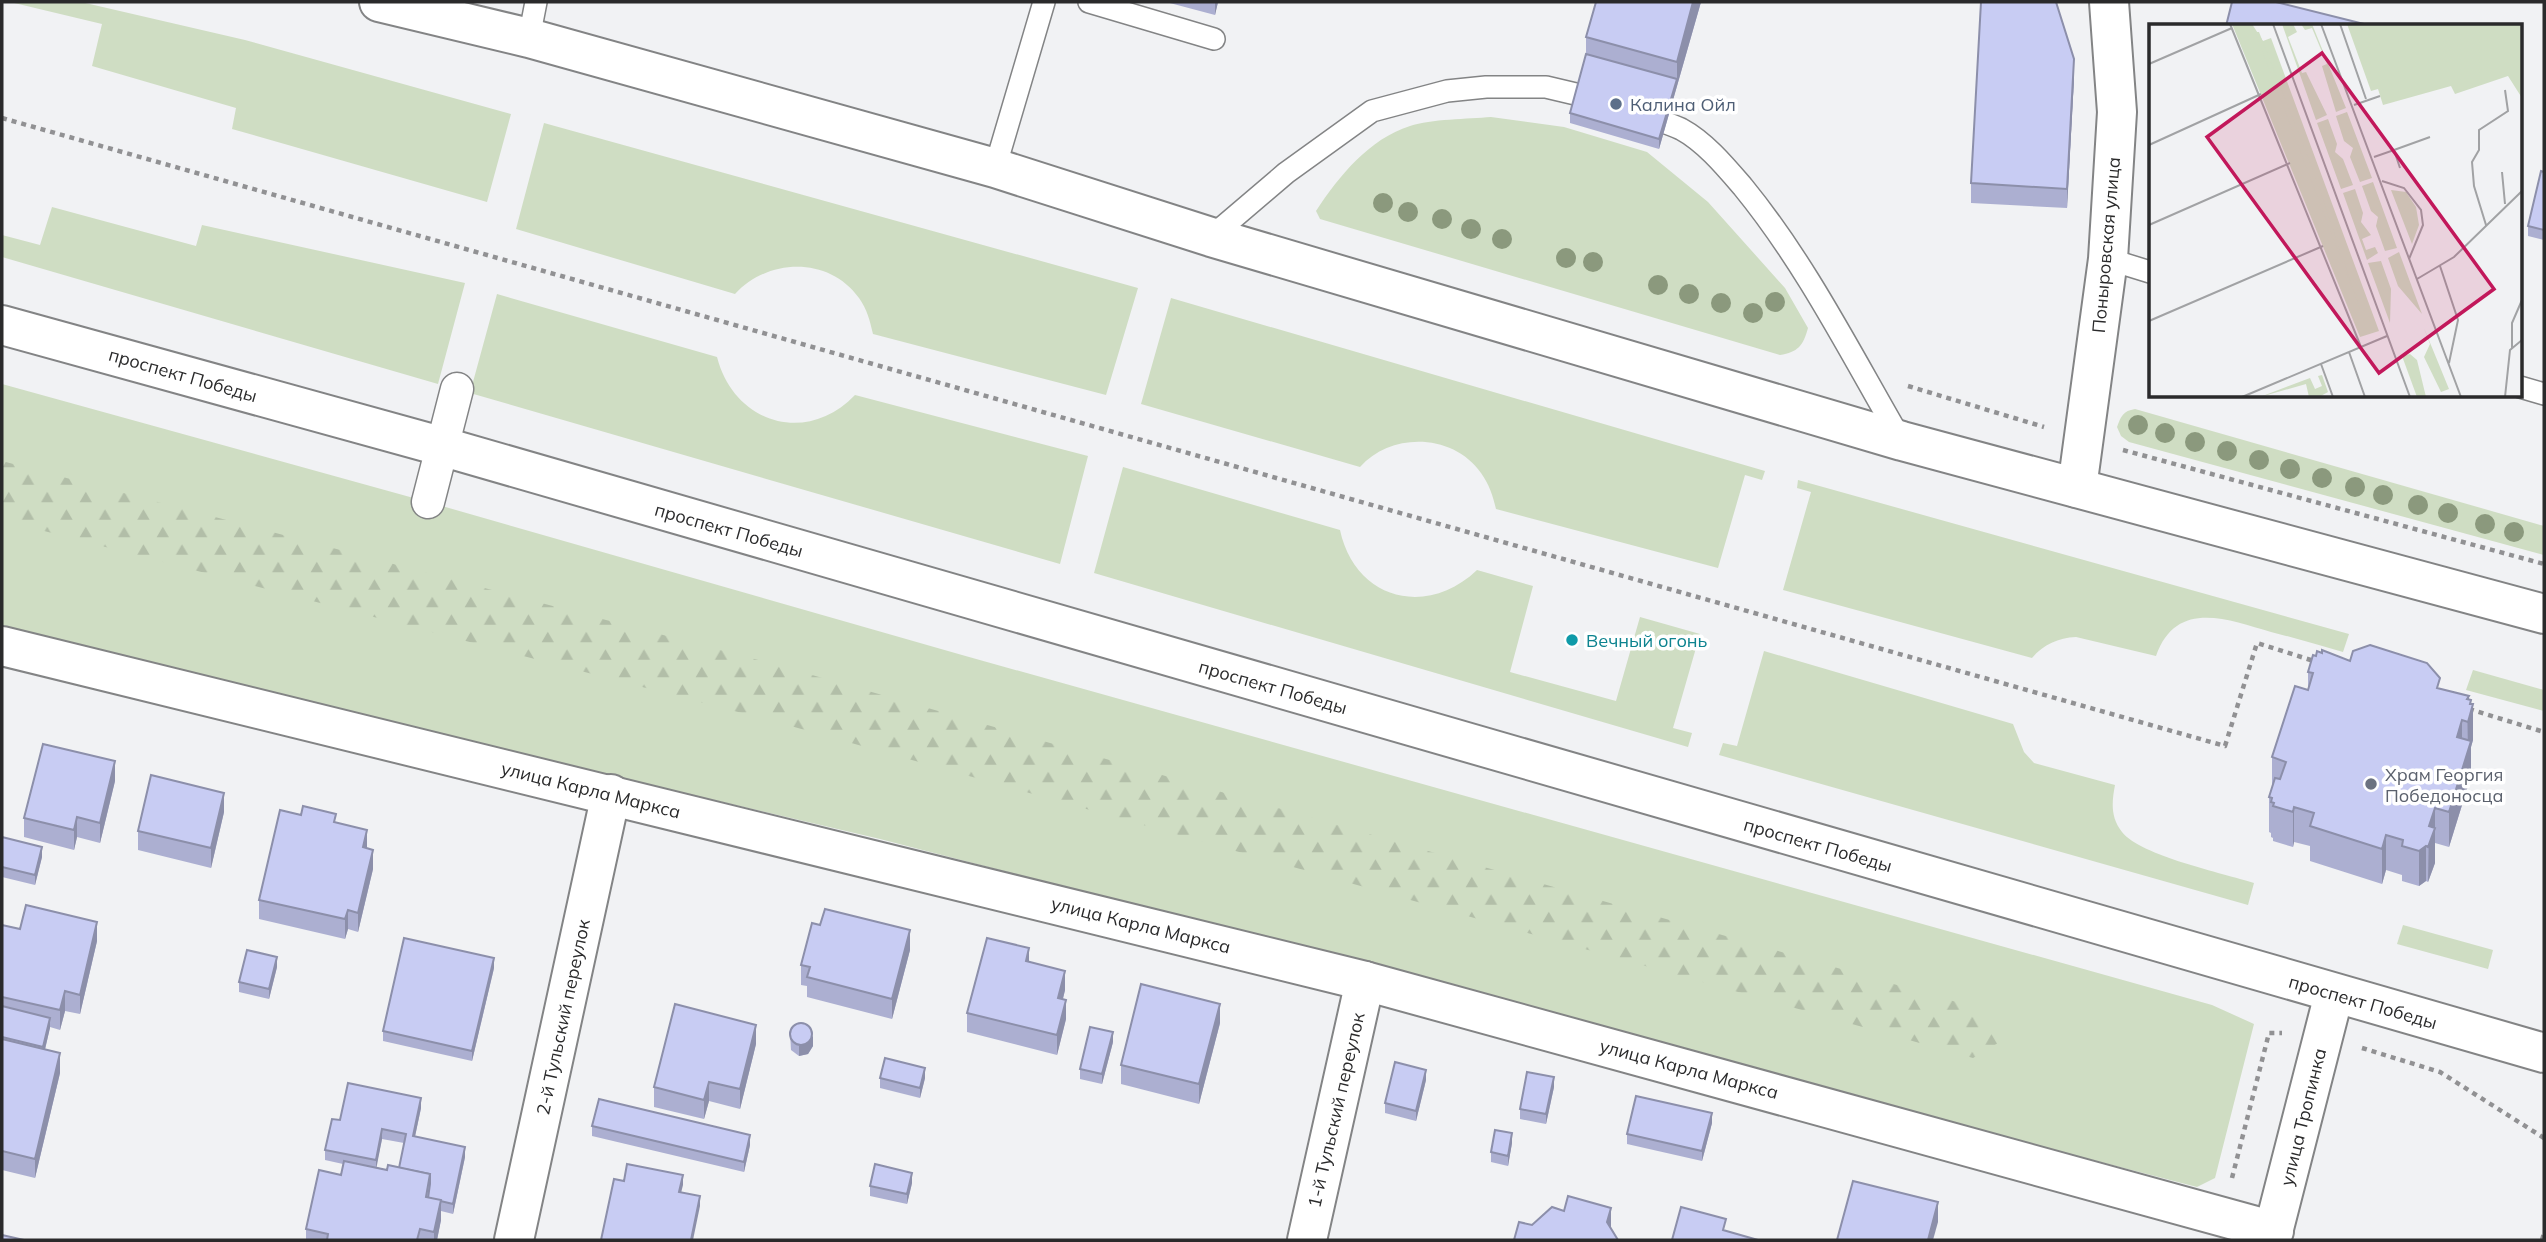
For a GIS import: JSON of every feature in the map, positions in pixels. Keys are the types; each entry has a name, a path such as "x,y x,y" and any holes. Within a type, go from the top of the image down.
{"main road":[{"path":"379,2 533,20 1211,237 1902,442 2544,614"},
{"name":"Поныровская улица","path":"2077,488 2108,259 2117,112 2109,2"},
{"name":"проспект Победы","path":"2,325 444,447 2544,1053"},
{"name":"улица Карла Маркса","path":"2,646 1365,981 2272,1236"},
{"name":"2-й Тульский переулок","path":"514,1240 611,794"},
{"name":"1-й Тульский переулок","path":"1307,1240 1365,981"},
{"name":"улица Тропинка","path":"2272,1236 2334,994"}],"street":[{"path":"428,502 457,389"}],"lane":[{"path":"995,168 1044,2"},
{"path":"1089,2 1214,39"},
{"path":"1211,237 1286,173 1372,111 1447,91 1486,86 1546,87 1621,106 1682,130 1706,148 1728,170 1765,214 1800,265 1902,442"},
{"path":"2108,259 2149,271"},
{"path":"2522,388 2544,394"}],"path":[{"path":"2,118 2225,746 2256,643 2322,664"},
{"path":"1861,372 2084,439 2544,564"},
{"path":"2466,708 2544,732"},
{"path":"2542,1240 2544,1233"}],"green space":[{"path":"10,2 81,2 245,40 511,114 487,202 232,129 236,108 92,66 102,24"},
{"path":"1491,117 1564,127 1647,152 1708,202 1785,288 1808,328 1802,344 1791,352 1780,355 1320,219 1316,211 1345,172 1381,140 1419,124"},
{"path":"544,123 1138,288 1106,395 873,334 859,298 846,284 815,269 781,268 749,282 735,294 516,229"},
{"path":"52,207 196,246 202,225 465,283 438,384 2,257 2,235 40,245"},
{"path":"497,294 717,357 726,380 739,398 755,411 774,420 794,423 815,420 836,411 855,395 1088,456 1060,564 470,393"},
{"path":"1171,298 1765,471 1762,480 1745,475 1718,568 1496,509 1481,473 1469,460 1439,444 1405,443 1389,447 1373,455 1360,467 1141,404"},
{"path":"2,384 2212,1005 2254,1024 2215,1178 2197,1187 1826,1091 1443,985 880,839 2,637"},
{"path":"2135,409 2544,526 2544,555 2129,442 2121,436 2117,427 2123,415"},
{"path":"2,461 777,665 1988,1011 1998,1043 1973,1058 773,721 2,520"},
{"path":"1123,467 1340,530 1348,554 1361,573 1377,586 1395,594 1416,597 1437,594 1457,585 1477,570 1533,586 1510,672 1616,701 1640,617 1700,634 1673,728 1692,733 1688,747 1094,573"},
{"path":"1798,480 2349,634 2343,652 2237,622 2204,618 2176,626 2165,638 2156,656 2076,637 2052,643 2032,658 1783,590 1811,492 1797,488"},
{"path":"1764,651 2013,724 2024,752 2034,763 2115,785 2115,821 2132,841 2164,856 2254,883 2248,905 1719,755 1723,743 1737,746"},
{"path":"2473,670 2544,690 2544,711 2466,690"},
{"path":"2403,925 2493,950 2488,969 2397,944"}],"building":[{"path":"1596,2 1693,2 1677,62 1586,37"},
{"path":"1981,2 2056,2 2074,59 2067,189 1971,183"},
{"path":"2232,2 2276,2 2364,24 2226,24"},
{"path":"1586,54 1677,79 1659,139 1570,113"},
{"path":"2541,171 2544,172 2544,230 2528,226"},
{"name":"Храм Георгия Победоносца","path":"2370,645 2427,663 2440,678 2437,688 2469,696 2467,699 2473,704 2468,722 2462,720 2457,737 2471,741 2449,812 2435,808 2429,826 2435,828 2428,847 2419,851 2402,846 2403,840 2386,835 2382,849 2310,826 2314,813 2294,807 2293,812 2273,806 2272,798 2269,797 2275,778 2280,779 2286,762 2272,757 2295,686 2308,690 2313,673 2308,672 2313,655 2316,656 2317,651 2322,653 2322,650 2350,661 2353,651"},
{"path":"43,744 115,761 100,823 77,817 74,830 24,818"},
{"path":"151,775 224,793 211,848 138,831"},
{"path":"303,806 336,814 334,822 367,830 363,847 373,850 358,913 348,910 345,919 259,900 280,810 301,815"},
{"path":"2,837 42,847 35,875 2,867"},
{"path":"26,905 97,922 80,995 65,991 60,1010 2,997 2,925 20,929"},
{"path":"825,909 910,930 892,999 807,977 810,967 801,965 812,923 820,925"},
{"path":"404,938 494,958 472,1051 383,1031"},
{"path":"987,938 1029,948 1026,961 1065,971 1058,998 1066,1000 1057,1035 967,1013"},
{"path":"247,950 277,957 269,989 239,982"},
{"path":"1141,984 1220,1004 1199,1084 1121,1065"},
{"path":"675,1004 756,1025 740,1089 709,1082 704,1100 654,1087"},
{"path":"2,1006 50,1018 43,1047 2,1037"},
{"path":"801,1023 809,1026 812,1034 809,1042 801,1045 793,1042 790,1034 793,1026"},
{"path":"1090,1027 1113,1032 1102,1074 1080,1069"},
{"path":"2,1039 60,1053 35,1159 2,1151"},
{"path":"885,1058 925,1068 920,1088 880,1078"},
{"path":"1395,1062 1426,1070 1416,1111 1385,1103"},
{"path":"1527,1072 1554,1077 1546,1114 1520,1109"},
{"path":"348,1083 421,1098 413,1136 465,1147 453,1204 428,1198 430,1174 399,1168 406,1134 382,1129 376,1160 325,1150 332,1119 340,1120"},
{"path":"1636,1096 1712,1113 1702,1151 1627,1134"},
{"path":"599,1099 750,1135 744,1162 592,1126"},
{"path":"1495,1130 1512,1133 1508,1156 1491,1152"},
{"path":"344,1161 387,1170 388,1165 430,1174 426,1197 441,1200 434,1232 420,1229 417,1240 327,1240 328,1234 306,1229 319,1170 341,1175"},
{"path":"627,1164 683,1175 679,1192 700,1196 691,1240 601,1240 614,1179 624,1181"},
{"path":"875,1164 912,1173 907,1194 870,1186"},
{"path":"1853,1181 1938,1202 1928,1240 1837,1240"},
{"path":"1568,1196 1611,1208 1607,1222 1618,1240 1514,1240 1519,1222 1532,1225 1552,1207 1564,1211"},
{"path":"1681,1207 1726,1219 1723,1230 1758,1240 1672,1240"},
{"path":"2,1235 24,1240 2,1240"}],"place":[{"name":"Калина Ойл","path":"1616,104"},
{"name":"Вечный огонь","path":"1572,640"},
{"name":"Храм Георгия Победоносца","path":"2371,784"}]}
